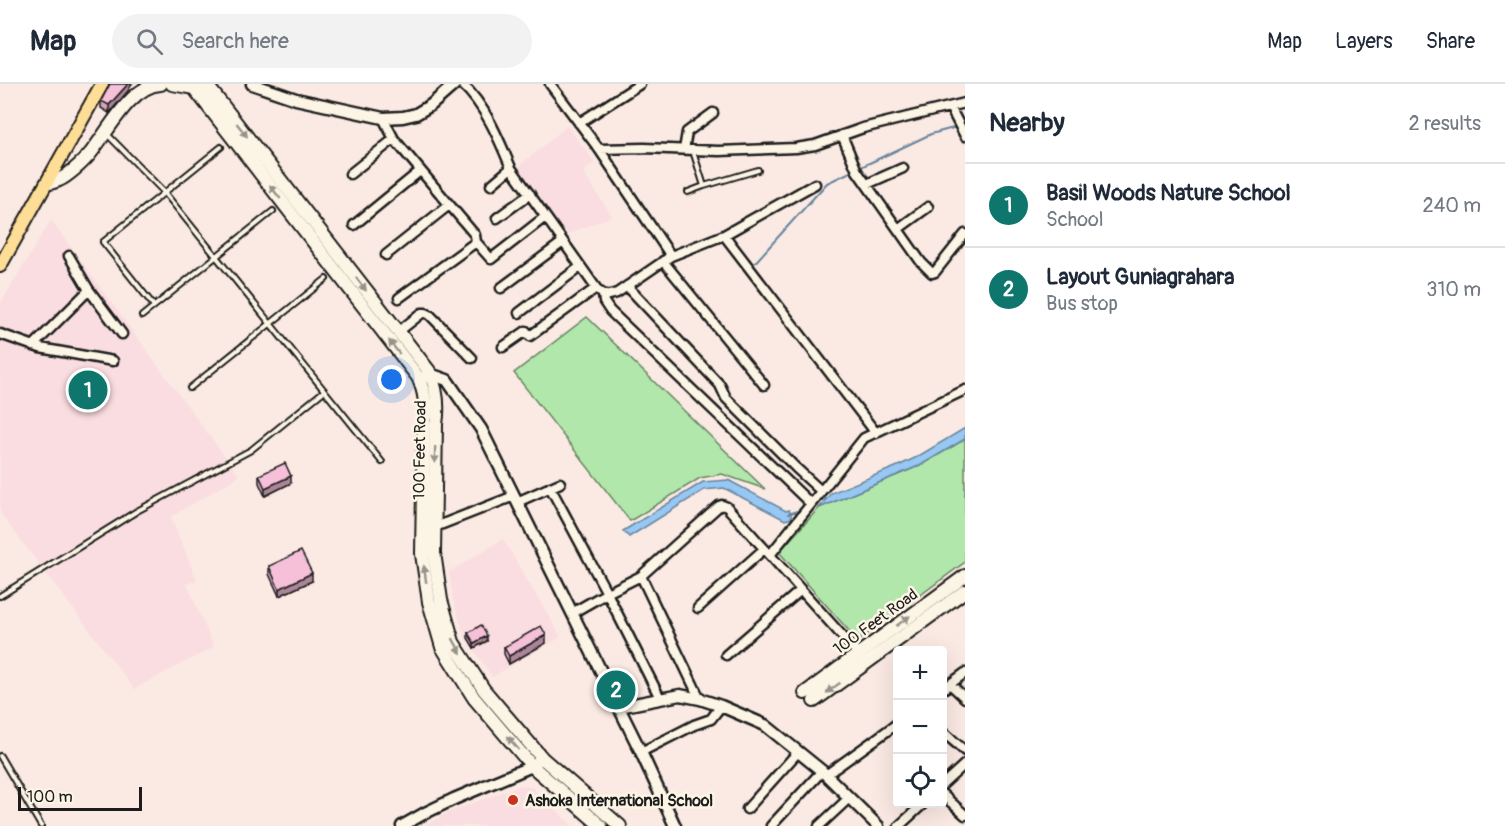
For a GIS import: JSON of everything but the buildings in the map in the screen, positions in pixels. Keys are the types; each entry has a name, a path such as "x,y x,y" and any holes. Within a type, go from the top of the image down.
{"main road":[{"path":"0,266 102,84"},
{"path":"46,184 61,179 87,157 128,103 144,88 161,84"},
{"path":"172,84 198,85"},
{"name":"100 Feet Road","path":"198,85 398,332 424,376 422,554 429,602 442,647 474,698 601,826"},
{"name":"100 Feet Road","path":"198,85 424,376 435,385 438,400 434,553 441,600 453,642 484,690 537,762 620,826"},
{"name":"100 Feet Road","path":"810,697 965,576"},
{"name":"100 Feet Road","path":"862,658 965,591"}],"street":[{"path":"252,84 296,99 383,118 416,114 431,105 455,84"},
{"path":"462,84 482,108 511,168 580,267 603,295 604,302 610,311 811,504"},
{"path":"579,123 640,84"},
{"path":"554,85 599,149 667,259 764,385"},
{"path":"599,149 719,151 796,148 815,145 863,128 965,103"},
{"path":"950,107 965,136"},
{"path":"688,150 687,132 712,113"},
{"path":"383,118 394,139 475,235 476,242 491,259 546,217"},
{"path":"842,135 857,171 921,262 932,273 965,234"},
{"path":"350,174 394,139"},
{"path":"491,185 511,168"},
{"path":"867,184 903,168"},
{"path":"354,225 420,171"},
{"path":"603,295 617,293 667,259 724,236 815,184"},
{"path":"496,218 530,194"},
{"path":"386,255 450,205"},
{"path":"898,229 928,207"},
{"path":"724,236 876,433"},
{"path":"399,298 476,242"},
{"path":"501,288 563,242"},
{"path":"69,256 89,290 122,334"},
{"path":"519,313 580,267"},
{"path":"627,286 720,385 726,398 820,493"},
{"path":"503,347 526,331 530,336 596,288"},
{"path":"33,346 89,290"},
{"path":"398,332 422,313 426,313 472,358"},
{"path":"0,334 33,346 113,361"},
{"path":"424,376 447,380 481,429 641,752 675,826"},
{"path":"698,608 767,552 805,512 864,438 965,390"},
{"path":"435,526 560,483"},
{"path":"550,488 660,698"},
{"path":"572,612 641,576 718,506 722,505 727,507 862,658"},
{"path":"641,576 700,699"},
{"path":"726,655 801,591"},
{"path":"947,686 965,673"},
{"path":"947,688 965,698"},
{"path":"619,707 680,695 721,706 765,725 824,773 878,826"},
{"path":"641,752 694,725 711,719 721,706"},
{"path":"771,826 824,773 893,726"},
{"path":"947,736 965,752"},
{"path":"747,809 798,752"},
{"path":"402,826 439,806 537,762"},
{"path":"947,780 965,764"},
{"path":"819,826 849,798"},
{"path":"947,799 965,815"},
{"path":"899,826 919,808"}],"lane":[{"path":"106,132 164,192 382,462"},
{"path":"154,306 103,242 221,147"},
{"path":"688,150 704,186"},
{"path":"688,192 758,170"},
{"path":"142,316 273,211"},
{"path":"190,388 326,279"},
{"path":"0,596 137,511 251,450 324,391"},
{"path":"0,756 41,826"}],"shaded area":[{"path":"567,126 595,162 583,172 612,216 567,235 518,167"},
{"path":"51,220 239,476 171,517 197,580 187,584 214,647 134,689 0,513 0,304"},
{"path":"503,539 561,637 492,677 464,635 453,599 449,572"},
{"name":"Ashoka International School","path":"521,785 533,788 573,826 424,826 449,812"}],"green space":[{"path":"587,317 765,489 722,474 700,478 630,521 514,373"},
{"path":"965,439 965,562 858,641 779,552 819,508 921,465"}],"water":[{"path":"965,428 965,439 921,465 819,508 831,493 917,457"},
{"path":"728,480 786,511 789,510 792,518 785,520 724,488 704,490 629,537 623,531 703,482"}],"waterway":[{"path":"751,267 827,183 931,134 957,127"},
{"path":"816,503 827,498"},
{"path":"788,514 803,509"}],"place":[{"name":"Basil Woods Nature School","path":"88,390"},
{"name":"Layout Guniagrahara","path":"616,690"},
{"name":"Ashoka International School","path":"513,800"}]}
